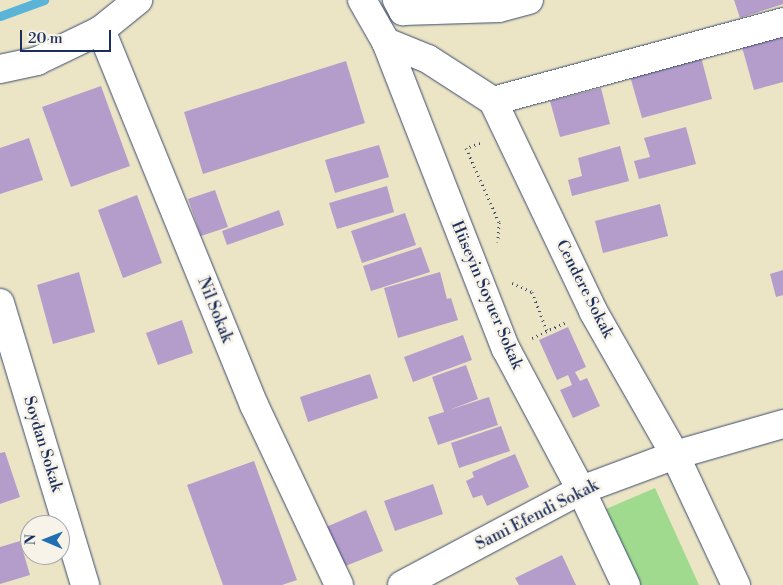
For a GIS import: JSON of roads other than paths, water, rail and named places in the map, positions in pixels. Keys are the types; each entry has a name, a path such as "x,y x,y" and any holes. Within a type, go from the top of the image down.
{"street":[{"path":"0,69 37,61 101,30 138,0"},
{"name":"Hüseyin Soyuer Sokak","path":"362,0 386,42 506,349 581,490 626,585"},
{"path":"397,0 403,11 499,8 529,0"},
{"path":"386,42 428,59 494,101 783,22"},
{"name":"Nil Sokak","path":"101,30 254,405 339,585"},
{"name":"Cendere Sokak","path":"494,101 593,311 675,455 736,585"},
{"name":"Soydan Sokak","path":"0,303 85,585"},
{"name":"Sami Efendi Sokak","path":"402,585 581,490 675,455 783,424"}],"waterway":[{"path":"0,16 44,0"}]}
